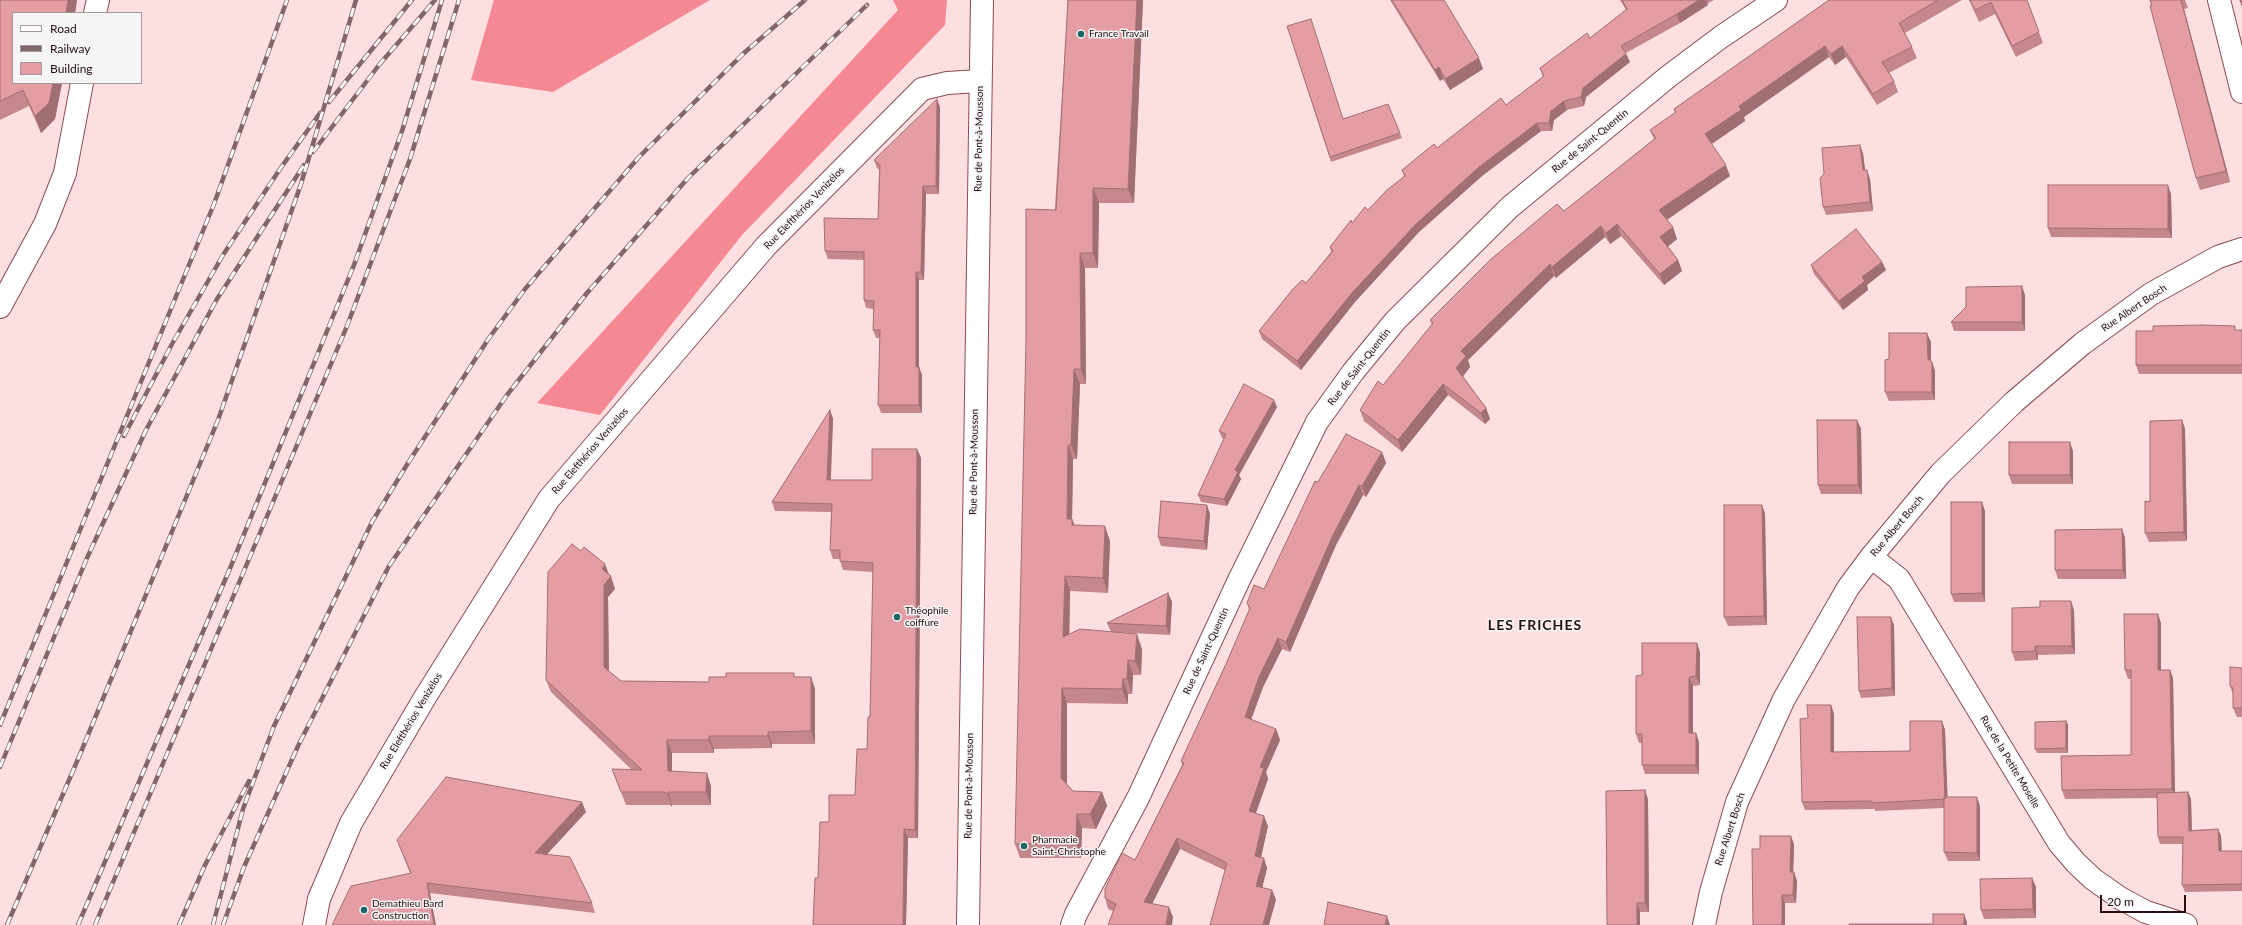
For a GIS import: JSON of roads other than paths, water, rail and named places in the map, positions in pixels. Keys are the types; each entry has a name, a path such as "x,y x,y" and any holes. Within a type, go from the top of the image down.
{"street":[{"path":"96,12 98,0"},
{"name":"Rue de Pont-à-Mousson","path":"968,925 982,0"},
{"name":"Rue de Saint-Quentin","path":"1072,925 1076,914 1138,798 1238,582 1317,422 1353,372 1395,321 1510,207 1670,76 1721,37 1776,0"},
{"path":"2219,0 2242,92"},
{"name":"Rue Elefthérios Venizélos","path":"314,925 319,899 351,823 424,698 549,498 766,246 922,89 948,84 980,81"},
{"path":"0,307 45,224 65,172 82,84"},
{"name":"Rue Albert Bosch","path":"1704,925 1710,892 1740,795 1784,699 1848,588 1871,557 1941,473 2014,402 2071,354 2151,294 2218,258 2242,248"},
{"name":"Rue de la Petite Moselle","path":"1871,557 1899,579 2059,843 2076,863 2093,880 2120,898 2146,912 2186,925"}],"railway":[{"path":"0,725 214,204 287,0"},
{"path":"7,925 81,752 218,420 301,184 356,0"},
{"path":"329,102 412,0"},
{"path":"313,152 379,65 435,0"},
{"path":"78,925 231,566 354,265 402,131 442,0"},
{"path":"95,925 347,326 410,159 459,0"},
{"path":"213,925 243,809 274,726 372,522 408,463 489,338 525,289 639,157 744,53 805,0"},
{"path":"223,925 244,867 298,746 389,566 507,395 587,293 688,178 867,5"},
{"path":"124,436 172,344 223,255 280,169 320,113"},
{"path":"0,767 87,558 146,430 217,299 304,165"},
{"path":"179,925 205,865 249,781"}],"place":[{"name":"France Travail","path":"1081,34"},
{"name":"Théophile coiffure","path":"897,617"},
{"name":"Pharmacie Saint-Christophe","path":"1024,846"},
{"name":"Demathieu Bard Construction","path":"364,910"}],"district":[{"name":"LES FRICHES","path":"1535,625"}]}
